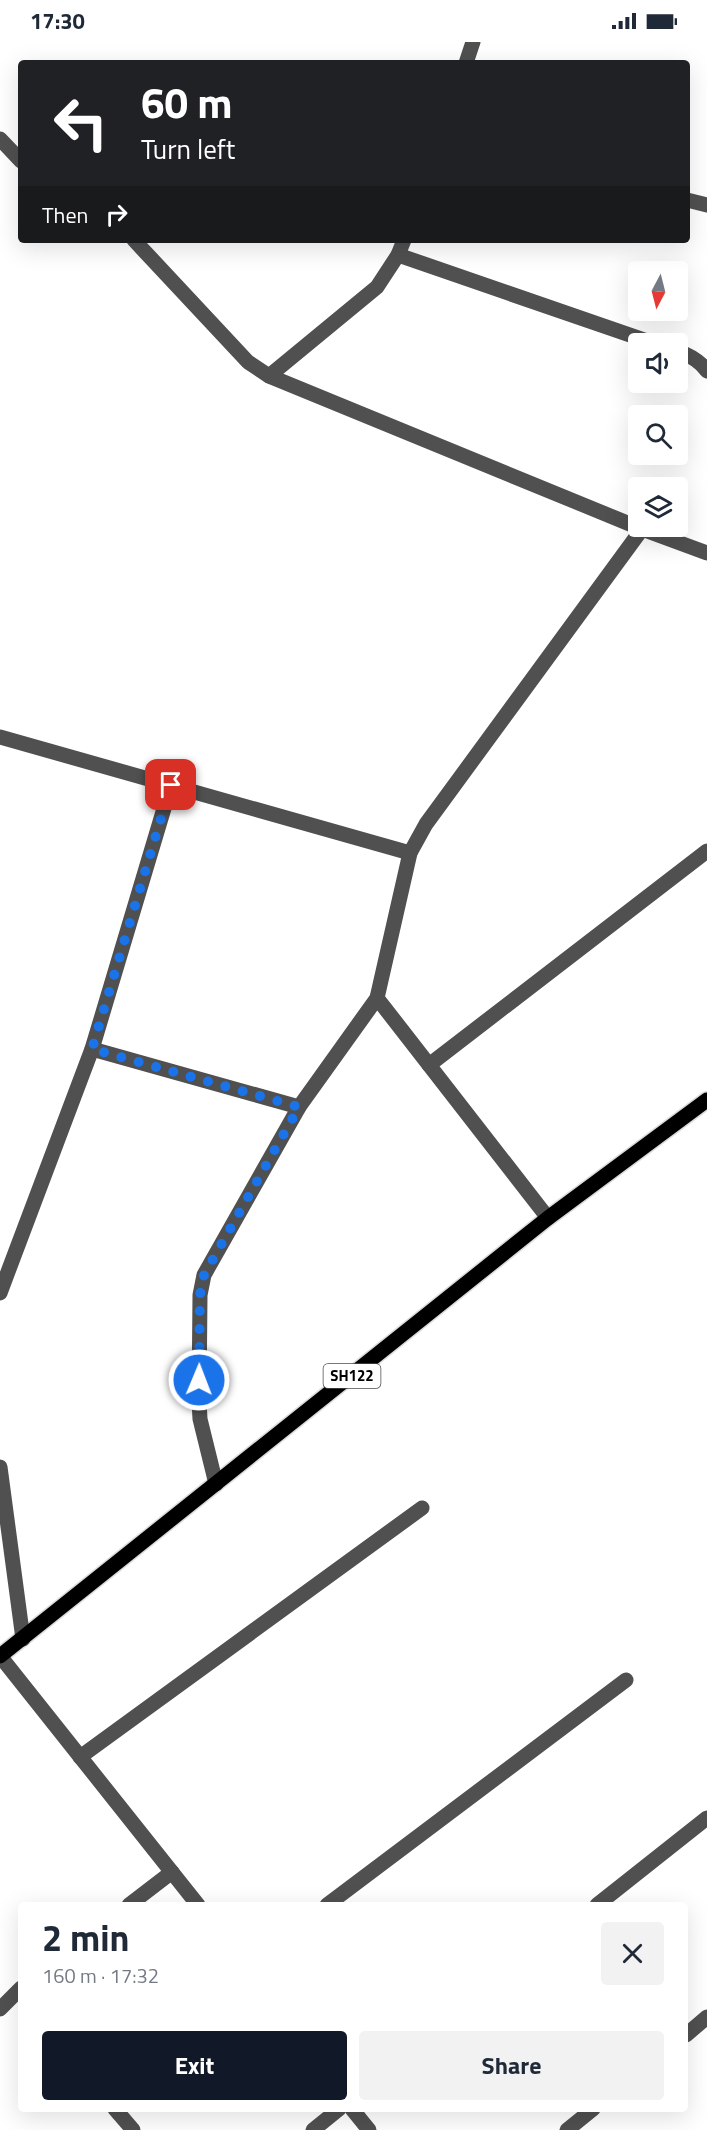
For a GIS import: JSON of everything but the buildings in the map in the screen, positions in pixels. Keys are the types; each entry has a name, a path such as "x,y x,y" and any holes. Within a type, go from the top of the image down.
{"main road":[{"name":"SH122","path":"0,1656 548,1218 707,1100"}],"street":[{"path":"467,60 473,42"},
{"path":"0,139 18,158"},
{"path":"690,201 707,205"},
{"path":"137,243 248,362 269,376 628,523"},
{"path":"269,376 377,287 398,255 403,243"},
{"path":"398,255 628,334"},
{"path":"688,355 707,371"},
{"path":"216,1485 200,1419 200,1295 204,1275 299,1107 376,998 410,852 426,824 636,537"},
{"path":"668,537 706,549"},
{"path":"0,737 410,852"},
{"path":"0,1293 92,1049 171,785"},
{"path":"429,1065 707,852"},
{"path":"376,998 548,1218"},
{"path":"92,1049 299,1107"},
{"path":"0,1467 23,1639"},
{"path":"80,1757 422,1508"},
{"path":"0,1656 196,1902"},
{"path":"331,1902 626,1680"},
{"path":"601,1902 707,1818"},
{"path":"133,1902 172,1872"},
{"path":"0,2009 18,1995"},
{"path":"688,2033 707,2017"},
{"path":"118,2112 133,2130"},
{"path":"313,2130 335,2112"},
{"path":"354,2112 369,2130"},
{"path":"567,2130 589,2112"}],"route":[{"path":"171,785 92,1049 299,1107 204,1275 200,1295 199,1380"}]}
